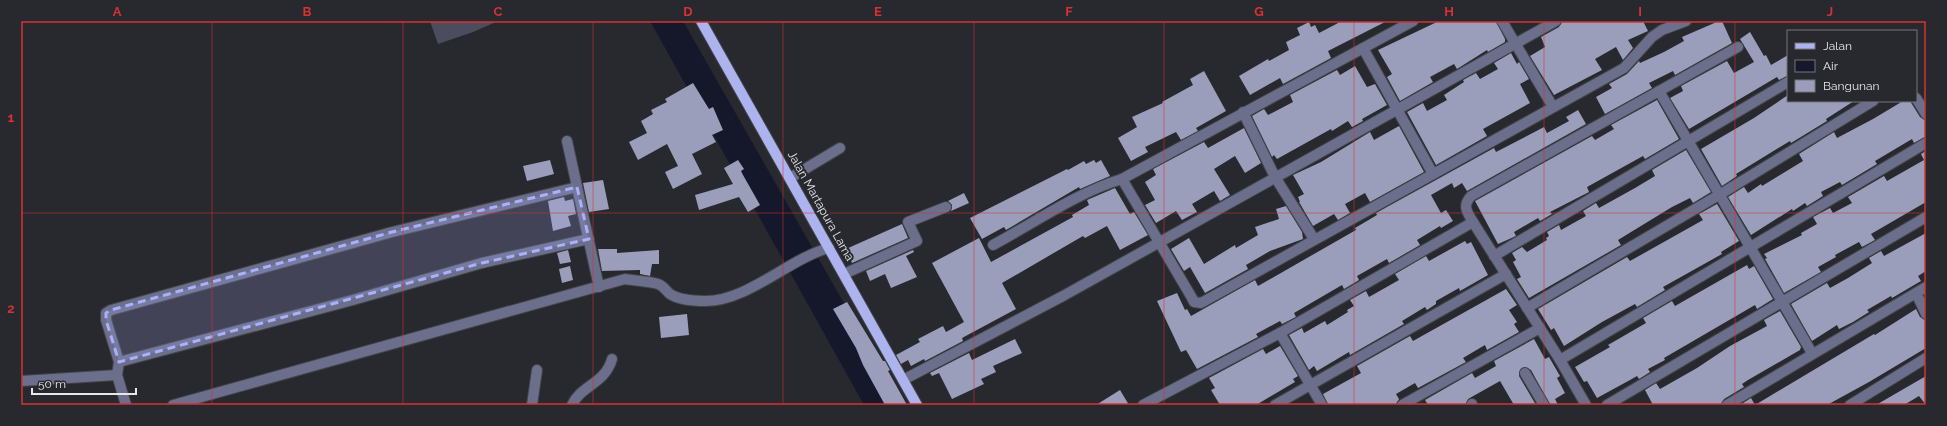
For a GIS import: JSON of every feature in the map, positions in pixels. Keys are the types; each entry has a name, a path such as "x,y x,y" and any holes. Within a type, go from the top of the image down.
{"main road":[{"name":"Jalan Martapura Lama","path":"701,21 790,178 824,249 844,274 917,405"}],"street":[{"path":"993,245 1074,200 1107,184 1122,179 1413,21"},
{"path":"1502,21 1514,45 1553,107"},
{"path":"903,380 1063,296 1159,241 1397,111 1556,21"},
{"path":"1122,179 1192,298 1198,304 1624,68 1652,37 1662,30 1686,21"},
{"path":"1586,405 1560,360 1473,222 1466,209 1466,202 1471,196 1738,47"},
{"path":"1363,48 1433,174"},
{"path":"1494,256 1689,142 1787,83"},
{"path":"1659,91 1812,353"},
{"path":"1917,100 1926,114"},
{"path":"1527,308 1719,195 1872,102"},
{"path":"1243,112 1275,177 1314,239"},
{"path":"567,140 599,287"},
{"path":"1560,360 1926,143"},
{"path":"790,178 840,148"},
{"path":"126,405 117,375 119,362 106,320 106,313 110,310 392,232 577,187"},
{"path":"844,274 917,241 908,222 946,207"},
{"path":"1606,405 1926,217"},
{"path":"1143,405 1280,333 1473,222"},
{"path":"119,362 353,300 482,263 589,239"},
{"path":"173,405 625,280 658,284 670,294 684,299 707,301 725,299 824,249"},
{"path":"1275,405 1506,274"},
{"path":"1727,405 1812,353 1926,287"},
{"path":"1916,293 1926,314"},
{"path":"1402,405 1540,328"},
{"path":"1280,333 1322,405"},
{"path":"1850,405 1926,358"},
{"path":"572,405 579,394 590,387 606,373 612,359"},
{"path":"532,405 537,370"},
{"path":"1525,372 1544,405"},
{"path":"21,381 117,375"}],"highlighted area":[{"path":"577,187 589,239 482,263 119,362 106,320 106,313 111,310 392,232"}],"shaded area":[{"path":"430,21 498,21 473,32 438,44"}],"water":[{"path":"650,21 683,21 902,405 864,405"}],"building":[{"path":"1342,21 1387,21 1328,51 1331,58 1283,84 1280,78 1250,95 1239,76 1268,59 1269,61 1289,50 1286,42 1300,35 1297,28 1309,22 1311,27 1315,25 1319,33"},
{"path":"1439,21 1496,21 1505,42 1488,52 1487,50 1457,69 1454,64 1430,77 1433,82 1400,101 1387,77 1392,74 1378,50"},
{"path":"1562,21 1643,21 1648,31 1628,40 1633,48 1623,60 1616,47 1595,59 1602,70 1554,95 1530,56 1545,47 1541,37 1559,27"},
{"path":"1722,21 1732,43 1675,75 1673,71 1649,83 1652,88 1605,114 1596,97 1612,88 1609,84 1627,74 1639,61 1640,63 1664,52 1684,41 1682,37"},
{"path":"1750,32 1771,65 1787,56 1787,76 1779,80 1777,77 1689,129 1670,98 1683,91 1681,86 1727,61 1734,73 1754,62 1740,39"},
{"path":"1511,53 1517,64 1519,62 1529,79 1520,84 1530,103 1483,129 1487,136 1436,165 1407,112 1423,103 1427,111 1447,100 1444,95 1464,82 1463,80 1476,73 1480,79 1498,69 1494,63"},
{"path":"1355,66 1367,87 1375,84 1387,105 1362,119 1363,121 1352,127 1348,121 1332,131 1331,129 1277,159 1274,155 1272,157 1252,116 1264,109 1268,115 1293,102 1290,95 1337,70 1340,75"},
{"path":"1204,71 1226,111 1196,128 1198,131 1181,140 1176,132 1145,147 1148,152 1131,161 1118,138 1137,127 1132,117 1163,103 1162,102 1193,85 1190,79"},
{"path":"693,83 709,109 713,107 723,130 712,135 716,142 692,154 702,174 673,189 665,172 678,166 667,144 638,160 629,142 647,133 641,121 653,114 651,110 667,102 665,99"},
{"path":"1787,96 1787,102 1852,102 1826,119 1827,121 1791,143 1790,141 1736,174 1737,176 1722,186 1701,149 1754,118"},
{"path":"1657,100 1679,139 1645,159 1643,156 1587,187 1589,192 1550,212 1552,214 1540,221 1538,218 1514,232 1516,236 1498,244 1475,201 1592,136 1595,140 1614,129 1611,125"},
{"path":"1901,102 1911,102 1920,117 1925,120 1926,137 1914,143 1912,139 1875,161 1877,164 1842,185 1840,182 1821,192 1823,196 1807,206 1805,203 1793,211 1792,209 1751,235 1728,197 1744,187 1748,193 1761,184 1762,186 1803,161 1799,154 1834,132 1837,138"},
{"path":"1578,110 1586,124 1467,191 1462,183 1454,188 1452,183 1431,195 1441,213 1446,210 1453,221 1441,228 1440,226 1417,240 1420,245 1389,263 1387,259 1357,276 1359,280 1344,289 1342,285 1294,313 1296,317 1282,324 1280,321 1256,334 1258,337 1197,369 1186,350 1181,352 1157,301 1177,293 1185,310 1187,309 1191,316 1255,280 1258,286 1356,230 1355,228 1377,215 1376,213 1494,148 1496,152 1544,127 1547,133 1569,121 1566,117"},
{"path":"1399,126 1424,172 1370,202 1365,193 1345,204 1350,213 1338,220 1334,214 1313,226 1299,202 1298,197 1304,194 1293,175 1321,162 1370,132 1374,140"},
{"path":"1244,128 1261,163 1245,173 1235,156 1214,169 1230,195 1220,201 1214,191 1192,204 1197,212 1182,220 1176,211 1156,223 1145,205 1155,200 1145,182 1156,175 1153,169 1204,142 1208,148"},
{"path":"1686,150 1711,192 1693,203 1690,198 1672,207 1618,240 1621,245 1529,298 1517,279 1521,277 1513,262 1516,260 1512,253 1522,247 1527,252 1547,240 1546,238 1549,236 1547,232 1559,225 1561,230 1586,216 1583,211 1596,203 1599,208 1635,188 1655,176 1652,170"},
{"path":"1926,151 1926,202 1871,234 1875,240 1862,247 1859,242 1835,255 1836,257 1818,267 1821,272 1784,293 1765,259 1767,258 1764,254 1802,235 1801,233 1817,224 1813,217 1830,208 1833,213 1852,203 1848,197 1884,176 1887,181 1924,160 1921,154"},
{"path":"550,160 554,174 527,181 523,166"},
{"path":"738,160 744,169 741,171 760,205 748,212 739,197 699,210 695,195 733,184 724,168"},
{"path":"1094,160 1096,163 1101,160 1110,176 1080,189 1079,187 1006,230 1004,227 982,239 970,218 1084,161 1086,164"},
{"path":"603,180 609,209 589,212 583,183"},
{"path":"1115,188 1130,214 1134,212 1148,235 1120,250 1107,226 1085,238 1083,236 1002,283 1016,309 962,338 963,341 925,361 924,359 911,366 908,360 901,364 896,355 920,342 918,339 943,326 946,332 964,322 932,263 979,238 991,262 1073,217 1072,215 1089,205 1087,200"},
{"path":"964,193 969,203 951,211 952,205 948,201"},
{"path":"564,197 565,201 573,199 576,214 568,216 571,226 553,231 548,201"},
{"path":"1717,204 1739,241 1721,252 1722,254 1663,287 1665,290 1637,307 1635,304 1602,322 1564,346 1554,328 1551,330 1538,309 1627,257 1630,261 1703,220 1699,214"},
{"path":"1286,206 1302,232 1303,239 1270,251 1246,265 1248,269 1205,293 1190,267 1184,271 1171,249 1189,238 1204,264 1235,245 1236,248 1258,235 1255,227 1279,219 1276,209"},
{"path":"902,224 908,238 852,263 846,249"},
{"path":"1926,233 1926,271 1918,276 1921,281 1892,298 1891,296 1867,310 1869,312 1853,322 1839,329 1837,325 1812,341 1791,304 1827,283 1830,288 1848,278 1872,263 1869,258 1881,251 1884,256"},
{"path":"1465,241 1467,244 1471,242 1488,275 1460,291 1459,288 1436,301 1436,304 1427,310 1425,307 1402,321 1404,324 1350,355 1349,352 1317,371 1314,366 1309,370 1289,335 1302,328 1304,333 1325,321 1327,325 1348,312 1347,310 1354,306 1350,300 1366,291 1369,297 1399,280 1395,274 1426,256 1429,261"},
{"path":"598,249 617,249 617,253 659,250 659,264 652,264 650,276 640,274 640,270 602,271"},
{"path":"568,250 571,262 560,264 557,253"},
{"path":"913,250 914,252 906,256 917,277 891,288 885,274 870,281 866,271"},
{"path":"1747,265 1749,269 1754,266 1773,299 1757,309 1755,305 1664,358 1665,360 1648,369 1650,372 1639,379 1637,376 1597,398 1587,381 1584,382 1575,367 1610,347 1608,345 1646,323 1643,318 1672,301 1675,306"},
{"path":"570,266 573,280 562,283 559,269"},
{"path":"1504,286 1517,305 1509,310 1517,322 1514,324 1519,332 1487,350 1485,345 1463,358 1466,362 1418,388 1415,383 1396,394 1399,399 1396,405 1328,405 1323,394 1361,373 1357,366 1410,336 1413,341 1506,289"},
{"path":"847,302 883,361 885,361 890,370 888,371 907,405 885,405 863,365 856,348 833,309"},
{"path":"1916,309 1920,317 1926,320 1926,348 1827,405 1755,405 1874,334 1875,335"},
{"path":"1780,311 1801,347 1800,350 1742,384 1744,387 1724,399 1721,405 1653,405 1645,390 1656,383 1660,389 1697,368 1730,346 1767,326 1764,320"},
{"path":"687,314 689,335 661,338 659,317"},
{"path":"1015,339 1022,353 993,366 996,372 981,379 984,384 952,399 939,373 932,376 930,373 969,353 972,360"},
{"path":"1534,339 1545,359 1549,357 1560,376 1557,378 1565,393 1555,399 1558,405 1550,405 1531,370 1525,367 1520,370 1519,376 1536,405 1514,405 1500,381 1468,399 1466,405 1428,405 1425,400 1472,373 1475,378 1496,366 1494,361"},
{"path":"1280,346 1298,376 1293,379 1295,382 1256,405 1220,405 1211,390 1215,388 1209,378 1263,349 1266,354"},
{"path":"1926,376 1926,405 1919,396 1904,405 1876,405"},
{"path":"1120,390 1129,405 1096,405"},
{"path":"1751,398 1755,405 1740,405"}]}
